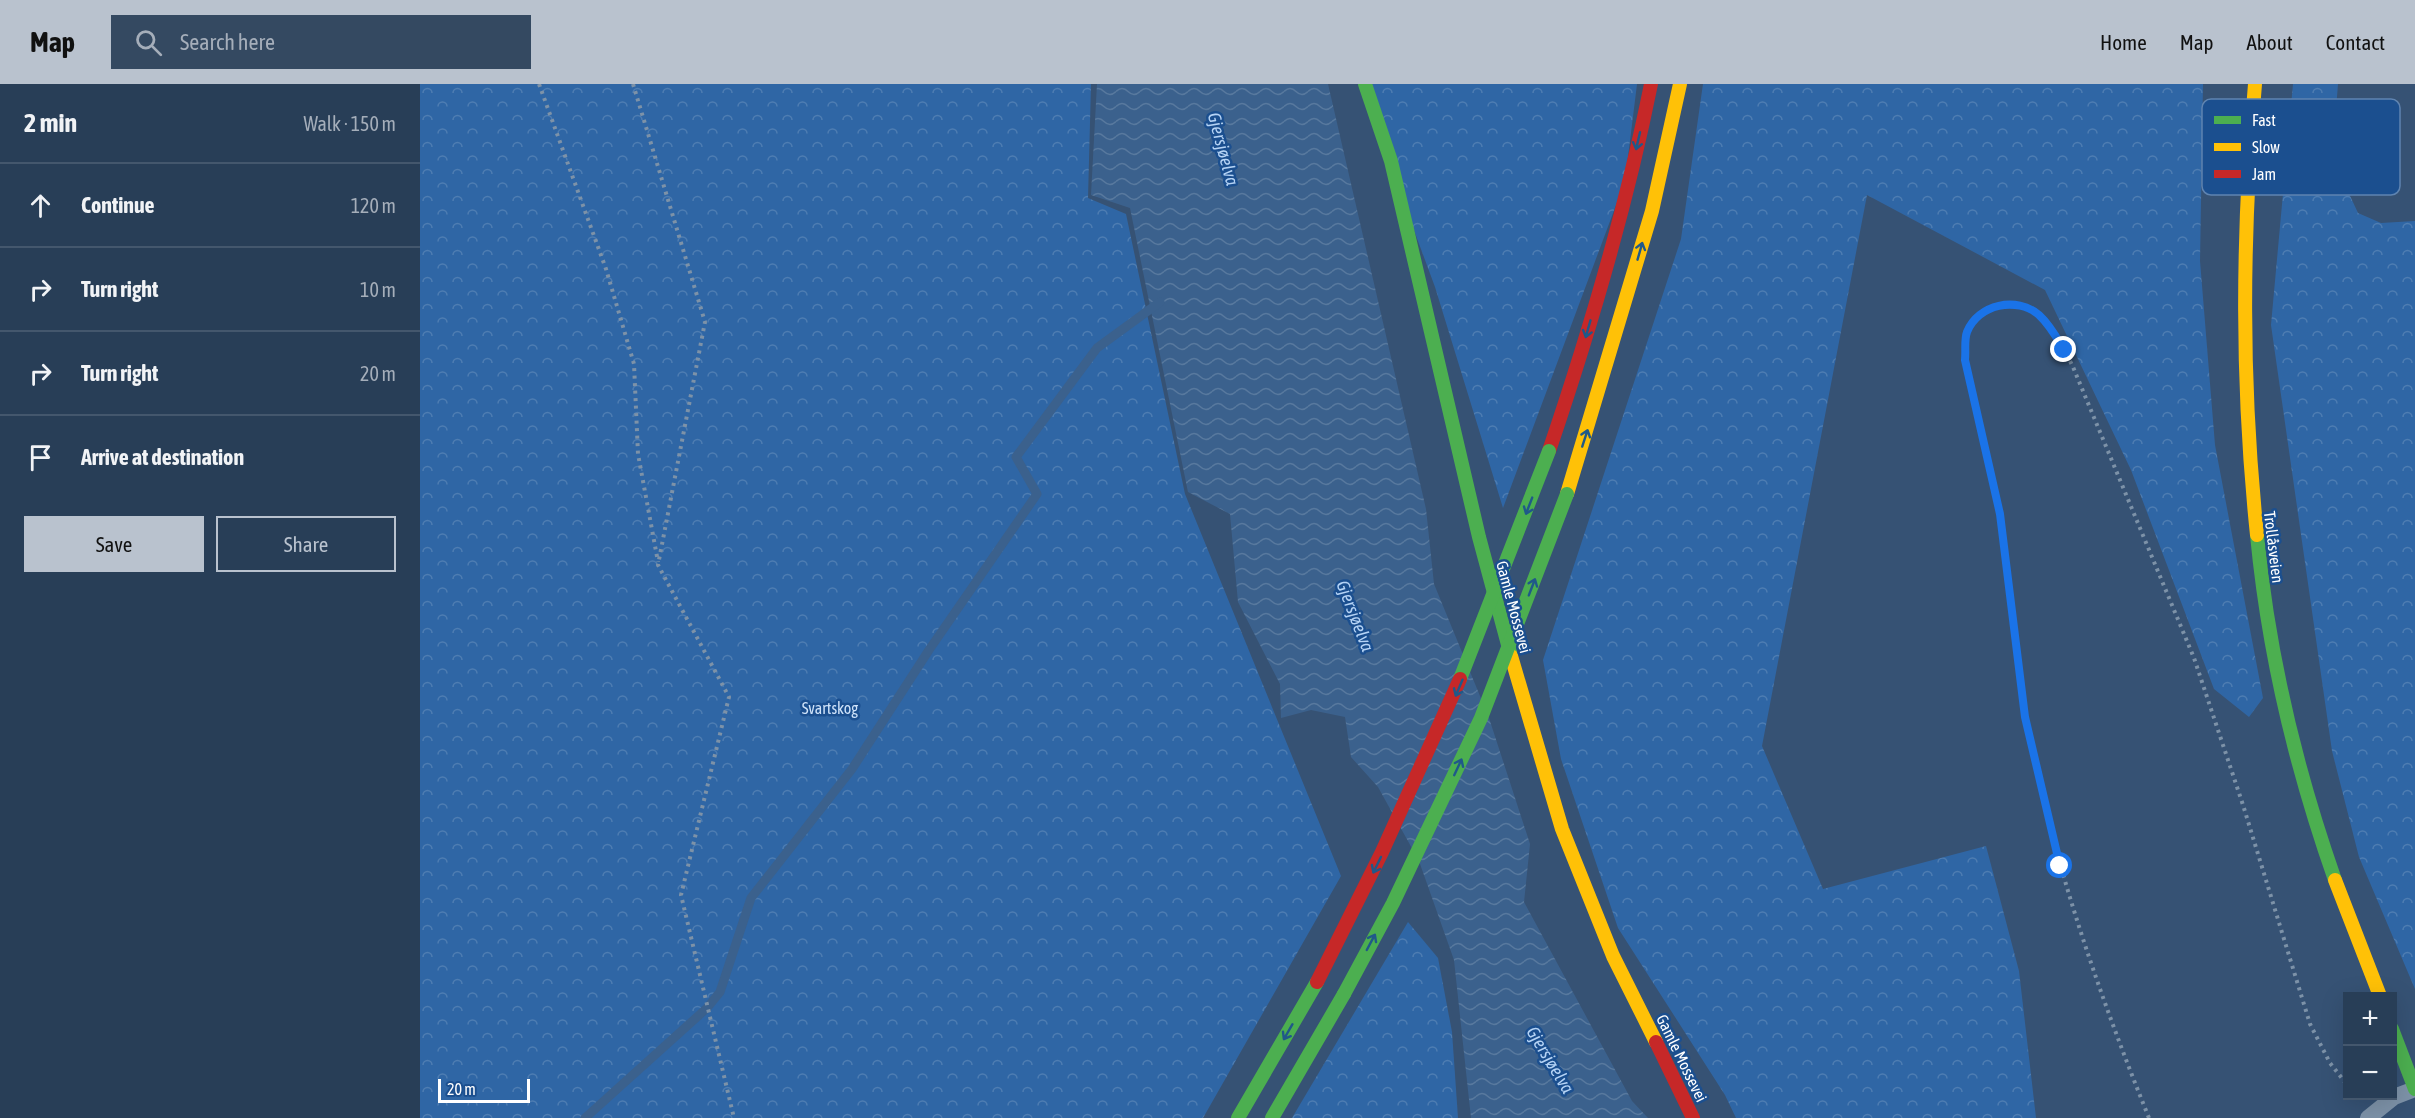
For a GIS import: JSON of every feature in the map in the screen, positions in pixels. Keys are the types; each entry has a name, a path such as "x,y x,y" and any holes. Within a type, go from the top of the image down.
{"main road":[{"name":"Gamle Mossevei","path":"1365,84 1391,161 1479,537 1539,757 1562,829 1613,956 1693,1118"},
{"path":"1238,1118 1317,982 1410,798 1484,628 1572,385 1622,210 1651,84"},
{"path":"1272,1118 1344,994 1393,903 1481,718 1567,494 1652,211 1680,84"},
{"name":"Trollåsveien","path":"2253,99 2255,84"},
{"name":"Trollåsveien","path":"2246,195 2242,292 2245,413 2254,527 2280,681 2312,811 2346,914 2378,992"},
{"path":"2397,1042 2415,1089"}],"lane":[{"path":"2368,1118 2394,1097 2415,1089"}],"path":[{"path":"538,84 606,269 634,364 638,454 658,566 729,697 681,895 734,1118"},
{"path":"633,84 705,322 658,566"},
{"path":"2149,1118 2124,1057 2074,913 2039,783 2025,717 2000,514 1965,360 1968,329 1983,312 1995,305 2012,304 2028,308 2038,314 2052,330 2073,367 2194,658 2243,805 2310,1024 2330,1063 2343,1080"}],"green space":[{"name":"Svartskog","path":"420,84 1091,84 1088,198 1126,214 1185,494 1341,876 1203,1118 420,1118"},
{"path":"1360,84 1637,84 1625,181 1503,508 1435,287"},
{"path":"1703,84 2203,84 2200,261 2215,445 2263,698 2249,717 2214,689 2131,470 2045,290 1867,195 1762,746 1823,889 1986,846 2019,971 2036,1118 1736,1118 1725,1095 1618,928 1561,759 1543,660 1681,239"},
{"path":"2293,84 2338,84 2337,99 2292,99"},
{"path":"2283,195 2350,195 2358,213 2381,223 2415,221 2415,989 2359,857 2332,751 2271,325"},
{"path":"1408,922 1438,958 1452,1032 1458,1118 1292,1118"}],"water":[{"name":"Gjersjøelva","path":"1097,84 1328,84 1426,509 1434,584 1489,718 1530,844 1524,902 1632,1101 1648,1118 1471,1118 1454,960 1419,861 1378,787 1351,757 1345,717 1311,710 1281,718 1280,684 1238,602 1230,514 1188,492 1130,208 1091,195"}],"waterway":[{"path":"585,1118 707,1008 720,992 751,898 852,769 929,650 1037,494 1016,457 1097,348 1160,302"}],"traffic: fast":[{"path":"1365,84 1391,161 1479,537 1511,656"},
{"path":"1460,679 1549,451"},
{"path":"1344,994 1393,903 1481,718 1567,494"},
{"path":"2257,535 2276,666 2296,753 2335,880"},
{"path":"1238,1118 1317,982"},
{"path":"1272,1118 1344,994"},
{"path":"2397,1042 2415,1089"}],"traffic: slow":[{"path":"1567,494 1652,211 1680,84"},
{"path":"2254,99 2255,84"},
{"path":"2248,195 2246,365 2257,535"},
{"path":"1511,656 1562,829 1613,956 1656,1042"},
{"path":"2335,880 2378,992"}],"traffic: jam":[{"path":"1549,451 1606,269 1651,84"},
{"path":"1317,982 1382,852 1460,679"},
{"path":"1656,1042 1693,1118"}],"route":[{"path":"2060,866 2025,717 2007,558 1992,472 1965,360 1966,335 1968,329 1983,312 1995,305 2012,304 2028,308 2038,314 2052,330 2064,350"}]}
